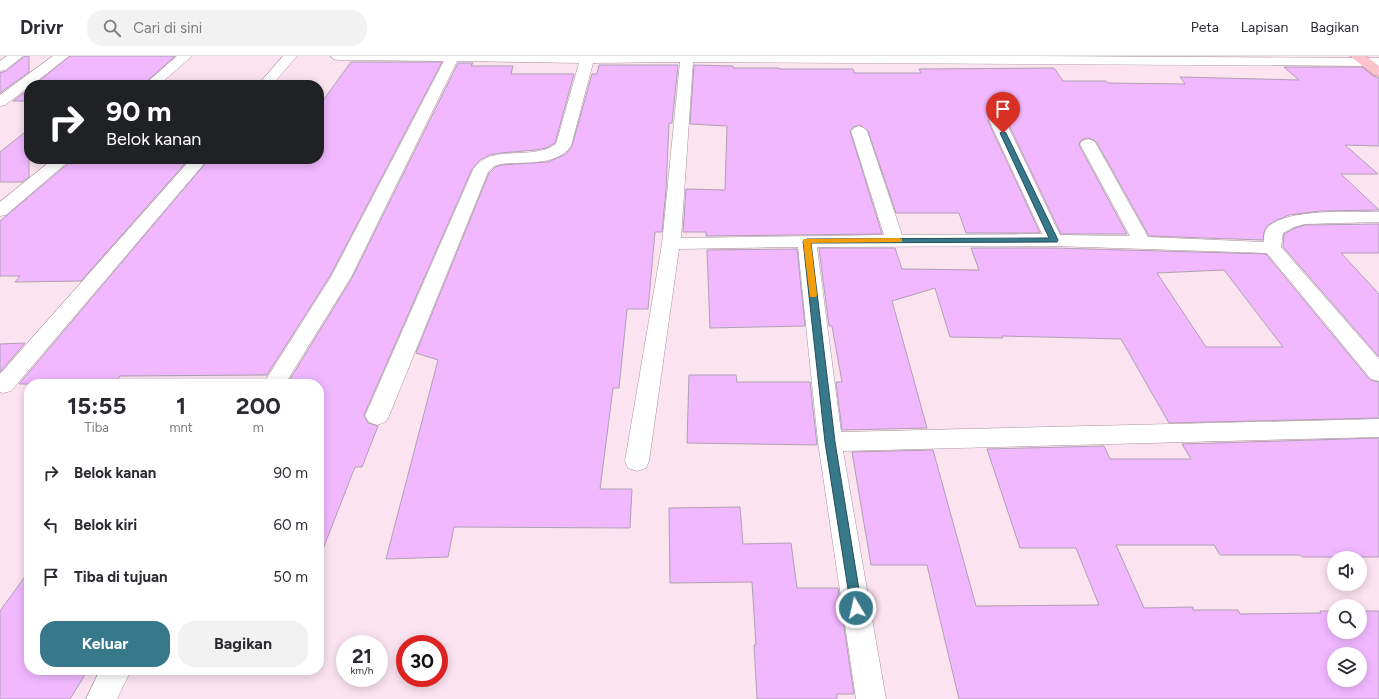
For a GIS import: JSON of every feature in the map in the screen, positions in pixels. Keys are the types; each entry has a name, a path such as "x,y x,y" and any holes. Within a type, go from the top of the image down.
{"main road":[{"path":"1361,59 1379,72"}],"street":[{"path":"0,67 16,56"},
{"path":"30,80 62,56"},
{"path":"157,80 184,56"},
{"path":"269,80 290,56"},
{"path":"338,56 587,59 787,57 1361,59 1379,62"},
{"path":"277,379 341,277 459,57"},
{"path":"637,461 671,244 687,58"},
{"path":"378,416 481,170 484,165 501,159 545,156 556,154 560,150 563,146 587,59"},
{"path":"0,102 24,84"},
{"path":"997,120 1054,240"},
{"path":"859,131 895,240"},
{"path":"1088,144 1142,242"},
{"path":"0,211 57,164"},
{"path":"2,385 196,164"},
{"path":"1272,248 1274,231 1288,223 1305,219 1379,217"},
{"path":"671,244 895,240 1054,240 1142,242 1272,248 1379,373"},
{"path":"807,241 830,442 871,699"},
{"path":"830,442 1379,428"},
{"path":"101,699 113,675"}],"building":[{"path":"25,56 29,56 29,72 0,93 0,73 6,71"},
{"path":"70,56 175,56 149,80 40,80"},
{"path":"351,62 442,62 330,276 267,375 120,376 118,379 24,379 24,384 19,384 205,164 324,164 324,99"},
{"path":"458,63 473,63 471,66 513,66 511,74 574,74 555,143 546,148 490,155 480,160 472,169 364,415 368,423 378,426 362,467 355,467 324,546 324,379 290,379 352,278"},
{"path":"599,65 678,65 672,123 669,123 666,189 662,232 655,232 648,309 627,309 619,388 613,388 600,489 632,489 630,528 454,527 448,557 386,559 438,360 416,353 489,173 495,167 501,165 548,162 566,154 572,146 592,74 597,74"},
{"path":"694,65 733,66 733,68 853,69 854,73 921,73 919,69 1054,68 1063,81 1185,84 1180,77 1299,80 1284,67 1362,67 1373,76 1379,78 1379,146 1345,145 1378,174 1341,174 1379,210 1320,211 1289,215 1267,226 1264,232 1263,240 1149,236 1097,143 1088,138 1081,140 1079,145 1127,234 1061,234 1006,119 1003,116 996,114 991,116 988,121 1040,233 966,233 959,213 896,213 868,131 860,125 853,127 850,131 882,234 706,236 706,232 683,232 686,189 725,190 727,126 690,124"},
{"path":"24,93 24,101 13,101"},
{"path":"24,133 24,164 29,164 29,177 22,182 0,182 0,152"},
{"path":"68,164 185,164 81,281 15,282 20,276 0,276 0,221"},
{"path":"1379,224 1379,253 1341,253 1379,294 1379,357 1283,247 1284,234 1305,225"},
{"path":"819,248 895,248 902,269 979,270 971,248 1054,248 1266,254 1370,380 1379,382 1379,418 1169,423 1121,339 1002,336 1003,338 950,337 935,288 892,301 927,428 842,430 836,382 842,382 832,326 829,326","holes":["1224,270 1283,347 1206,347 1157,273"]},
{"path":"797,249 805,326 710,328 707,250"},
{"path":"25,343 0,372 0,344"},
{"path":"689,375 736,375 737,382 810,382 817,445 687,443"},
{"path":"1379,438 1379,557 1367,557 1367,551 1327,551 1327,557 1302,557 1300,555 1220,555 1214,545 1116,545 1144,608 1193,607 1193,610 1238,610 1240,614 1321,613 1320,611 1327,611 1327,639 1367,639 1367,611 1379,611 1379,699 959,699 927,565 871,565 852,452 933,450 976,606 1099,605 1076,548 1020,548 987,449 1104,446 1110,459 1191,459 1182,444"},
{"path":"740,507 743,544 791,543 797,588 838,588 854,694 837,694 837,699 757,699 754,645 756,645 752,582 670,583 669,508"},
{"path":"24,578 24,675 85,675 70,699 0,699 0,611"}],"slow traffic":[{"path":"813,295 807,241 899,240"}],"route":[{"path":"856,608 830,442 807,241 1054,240 1003,133"}]}
